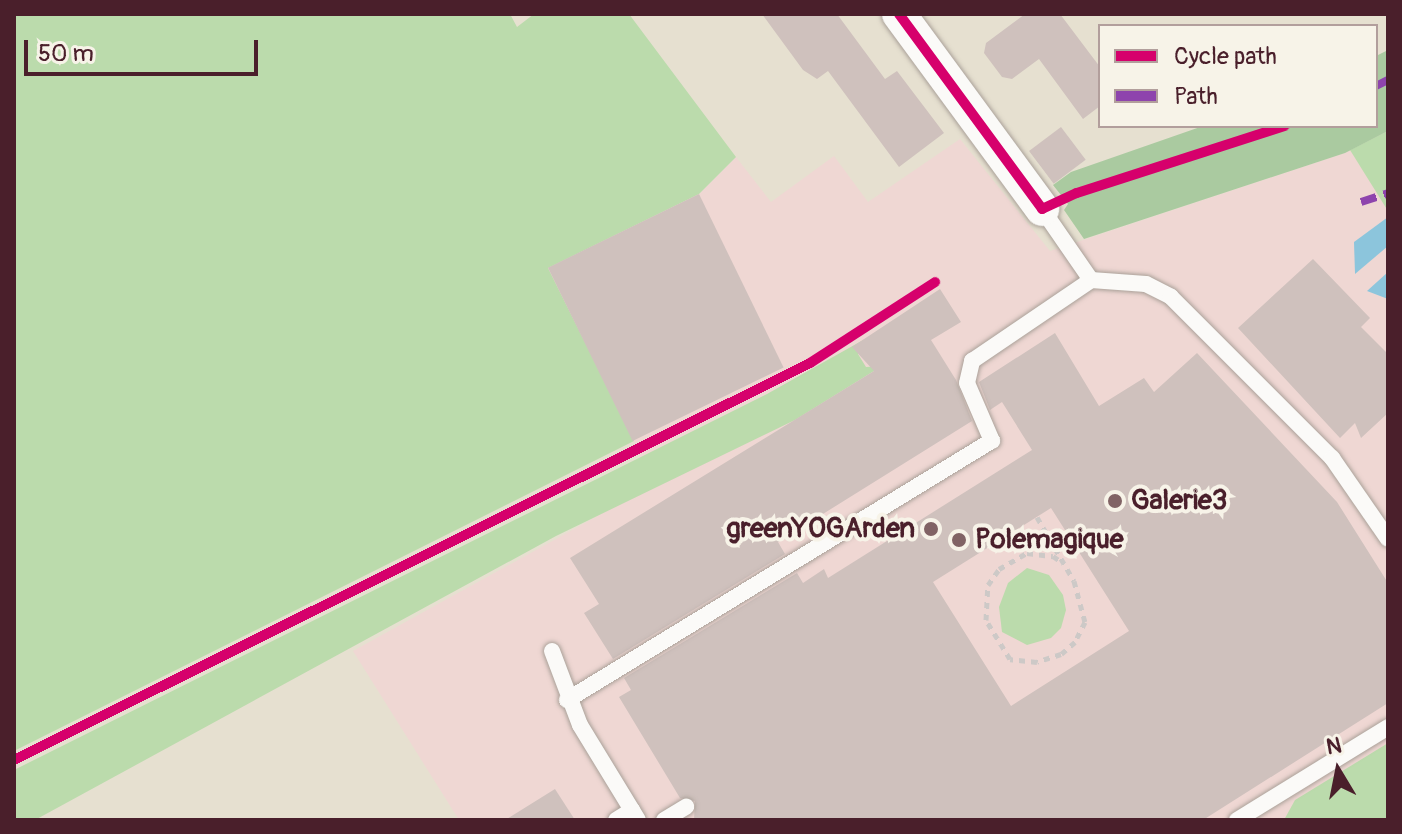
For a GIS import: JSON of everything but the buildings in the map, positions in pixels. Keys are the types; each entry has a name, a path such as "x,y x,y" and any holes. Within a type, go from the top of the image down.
{"street":[{"path":"899,14 1042,209"}],"lane":[{"path":"1042,209 1091,280"},
{"path":"567,700 992,441 967,383 972,361 1091,280 1146,284 1171,297 1332,458 1388,539"},
{"path":"552,651 567,700 635,815 616,820"},
{"path":"1237,820 1388,727"},
{"path":"664,820 686,807"}],"path":[{"path":"1037,517 1063,563 1084,609 1082,633 1049,659 1010,659 986,620 988,585 999,569 1027,553 1053,556 1063,563"}],"shaded area":[{"path":"1388,131 1388,769 1308,820 459,820 353,651 650,487 634,441 548,268 699,194 736,157 771,202 834,156 868,202 960,139 1050,251 1345,153"}],"green space":[{"path":"14,14 510,14 517,27 534,14 629,14 736,157 699,194 548,268 634,441 14,751"},
{"path":"1388,50 1388,131 1345,153 1084,239 1064,210 1068,204 1053,185 1071,172 1197,128 1378,128 1378,55"},
{"path":"1388,131 1388,211 1350,150"},
{"path":"865,339 858,354 866,367 882,366 795,420 556,536 35,820 14,820 14,770 767,394"},
{"path":"1027,568 1049,575 1063,595 1066,610 1061,628 1051,638 1027,645 1002,632 999,607 1008,583"},
{"path":"1388,743 1388,820 1284,820 1295,800"}],"water":[{"path":"1388,217 1388,246 1355,274 1354,242"},
{"path":"1388,272 1388,299 1367,291"}],"marked path":[{"path":"1378,85 1388,80"},
{"path":"1361,202 1388,193"}],"cycle path":[{"path":"899,14 1042,209 1077,193 1278,128"},
{"path":"14,760 810,363 935,282"}],"place":[{"name":"Galerie3","path":"1115,501"},
{"name":"greenYOGArden","path":"931,529"},
{"name":"Polemagique","path":"959,540"}]}
